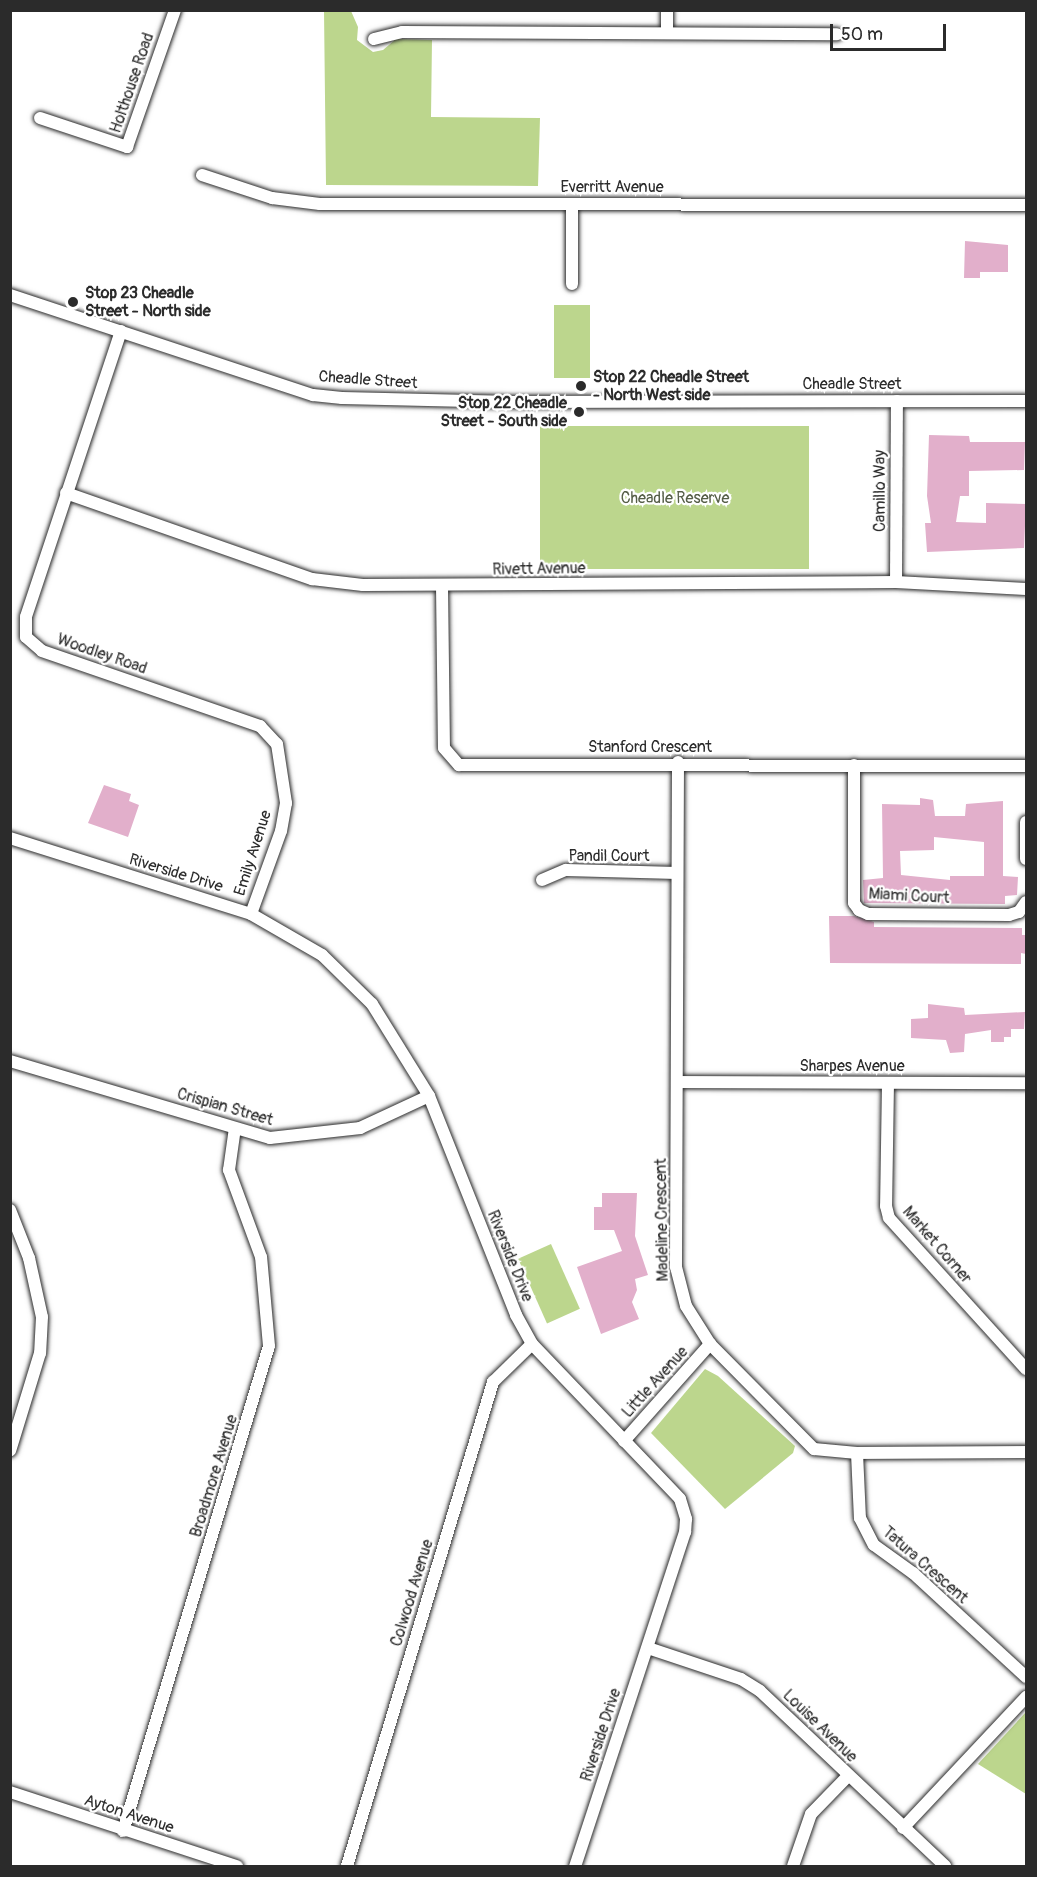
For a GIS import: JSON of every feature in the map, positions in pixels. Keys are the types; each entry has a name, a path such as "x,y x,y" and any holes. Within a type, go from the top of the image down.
{"street":[{"name":"Holthouse Road","path":"40,118 127,147 175,10"},
{"path":"667,10 667,32"},
{"path":"374,39 402,32 837,34"},
{"name":"Everritt Avenue","path":"202,175 272,198 320,204 1026,205"},
{"path":"572,204 572,284"},
{"name":"Cheadle Street","path":"10,295 313,394 342,398 513,402 1026,401"},
{"name":"Woodley Road","path":"120,331 26,616 26,637 33,645 260,726 277,744 283,765"},
{"name":"Camillo Way","path":"896,582 897,401"},
{"name":"Rivett Avenue","path":"66,493 312,579 363,585 896,582 1026,589"},
{"name":"Stanford Crescent","path":"442,586 444,748 459,765 678,762 1026,766"},
{"name":"Madeline Crescent","path":"678,762 676,1267 686,1306 710,1344 814,1449 857,1453 1026,1452"},
{"name":"Emily Avenue","path":"251,914 281,831 286,803 283,765"},
{"name":"Miami Court","path":"854,765 854,903 859,910 868,914 1009,915 1019,912 1026,902"},
{"path":"1026,822 1026,859"},
{"name":"Riverside Drive","path":"10,838 251,914 322,955 372,1004 429,1096 516,1315 532,1344 680,1499 686,1519 648,1648 575,1866"},
{"name":"Pandil Court","path":"542,880 566,870 677,873"},
{"name":"Crispian Street","path":"10,1061 270,1138 360,1128 429,1096"},
{"name":"Sharpes Avenue","path":"677,1082 1026,1083"},
{"name":"Market Corner","path":"888,1083 886,1206 889,1218 1026,1369"},
{"name":"Broadmore Avenue","path":"123,1831 269,1346 261,1257 229,1170 235,1128"},
{"path":"10,1210 30,1258 42,1317 40,1353 10,1451"},
{"name":"Colwood Avenue","path":"347,1866 493,1382 532,1344"},
{"name":"Little Avenue","path":"624,1441 710,1344"},
{"name":"Tatura Crescent","path":"857,1453 860,1518 874,1545 913,1573 1026,1676"},
{"name":"Louise Avenue","path":"648,1648 741,1679 760,1691 945,1866"},
{"path":"903,1828 1026,1697"},
{"path":"793,1866 812,1814 848,1776"},
{"name":"Ayton Avenue","path":"10,1792 123,1831 237,1866"}],"green space":[{"path":"324,11 351,11 358,27 357,40 373,52 383,50 396,39 432,40 431,117 540,118 538,186 326,185"},
{"path":"554,305 590,305 590,378 554,378"},
{"name":"Cheadle Reserve","path":"540,426 809,426 809,569 540,569"},
{"path":"551,1244 580,1309 547,1324 518,1259"},
{"path":"705,1369 718,1376 795,1446 793,1453 725,1509 651,1433"},
{"path":"1026,1712 1026,1794 978,1764"}],"building":[{"path":"965,241 1008,245 1008,272 980,272 980,278 964,278"},
{"path":"929,435 969,436 970,442 1025,442 1024,470 969,471 969,496 960,496 956,522 986,523 986,503 1026,504 1024,548 927,552 925,523 931,523 927,496"},
{"path":"104,785 131,794 129,801 139,805 128,837 88,823"},
{"path":"920,798 933,800 935,816 965,816 966,804 1003,801 1003,876 1018,877 1017,895 1005,896 1005,904 864,903 863,880 883,878 882,804 920,805","holes":["934,837 984,842 984,876 950,876 950,880 901,875 900,851 934,850"]},
{"path":"829,916 854,916 874,922 874,927 1022,928 1022,935 1026,935 1026,954 1021,953 1021,964 830,963"},
{"path":"928,1004 964,1008 965,1015 1025,1012 1024,1029 1011,1029 1011,1037 1004,1037 1004,1042 991,1042 991,1030 965,1034 964,1052 950,1053 946,1040 911,1038 911,1019 928,1018"},
{"path":"602,1193 637,1193 635,1236 648,1275 635,1279 637,1290 632,1302 639,1319 601,1334 577,1267 622,1251 614,1230 594,1230 594,1207 602,1207"}],"place":[{"name":"Stop 23 Cheadle Street - North side","path":"73,302"},
{"name":"Stop 22 Cheadle Street - North West side","path":"581,386"},
{"name":"Stop 22 Cheadle Street - South side","path":"579,412"}]}
